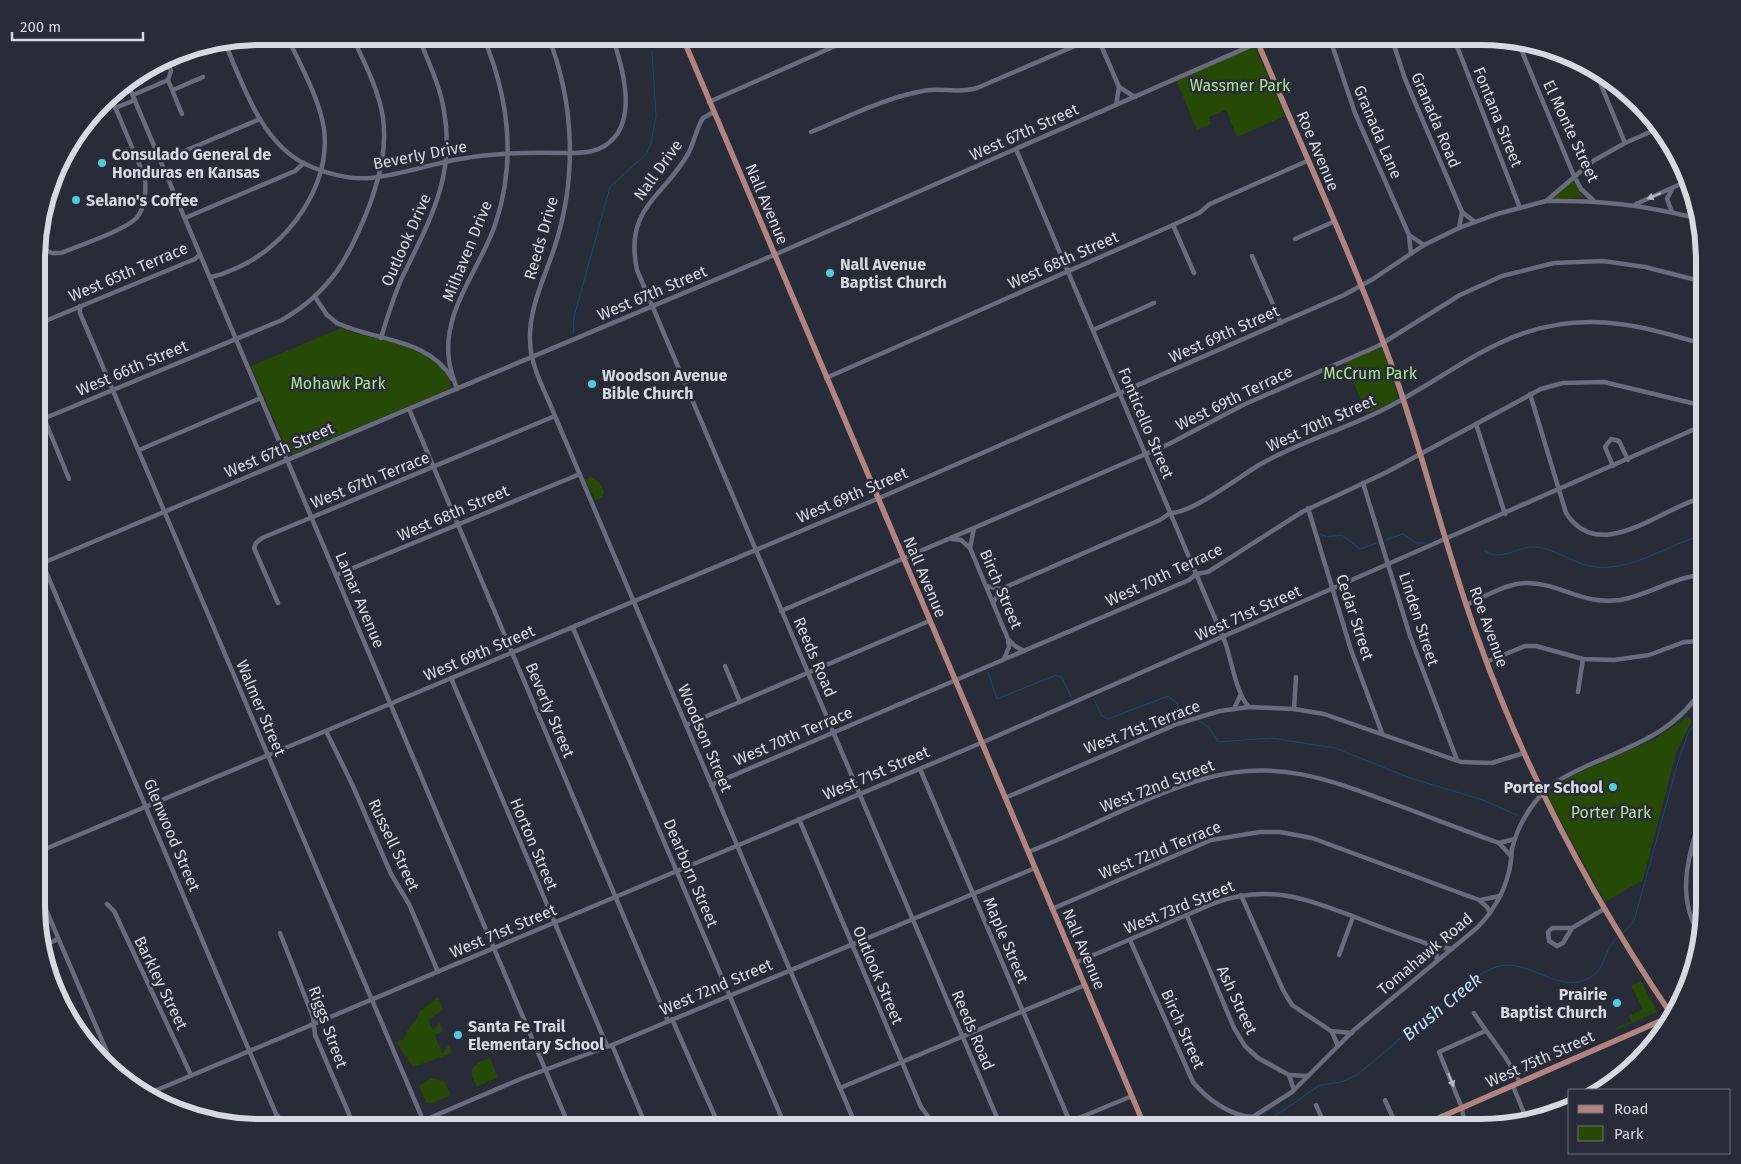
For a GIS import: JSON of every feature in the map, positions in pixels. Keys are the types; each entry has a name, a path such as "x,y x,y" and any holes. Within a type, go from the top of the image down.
{"main road":[{"name":"Nall Avenue","path":"685,45 1142,1119"},
{"name":"Roe Avenue","path":"1259,45 1383,342 1403,398 1466,605 1486,662 1524,753 1543,794 1604,909 1669,1009"},
{"name":"West 75th Street","path":"1436,1119 1662,1021"}],"street":[{"path":"210,277 243,265 277,241 290,227 306,204 320,169 324,144 321,117 292,45"},
{"name":"West 66th Street","path":"45,418 282,320 315,297 331,280 349,254 379,176 384,151 383,117 374,85 356,45"},
{"name":"Outlook Drive","path":"381,338 401,281 438,202 446,162 447,136 440,90 422,45"},
{"name":"Milhaven Drive","path":"457,389 448,358 450,333 456,310 486,246 500,207 508,153 507,118 502,91 486,45"},
{"name":"Reeds Drive","path":"532,358 530,341 532,316 564,210 570,153 566,103 560,72 551,45"},
{"name":"Beverly Drive","path":"227,48 260,119 272,136 304,163 346,176 372,178 446,162 508,153 590,152 601,148 615,138 622,125 625,110 623,78 614,45"},
{"path":"709,102 837,45"},
{"path":"811,132 886,101 925,90 959,92 977,88 1077,45"},
{"path":"1102,45 1119,87 1116,105"},
{"name":"West 67th Street","path":"45,562 774,255 1253,45"},
{"name":"Granada Lane","path":"1332,45 1355,113 1409,235 1412,254"},
{"name":"Granada Road","path":"1394,45 1405,79 1462,212"},
{"name":"Fontana Street","path":"1457,45 1520,208"},
{"name":"El Monte Street","path":"1521,49 1574,176 1581,189 1593,200"},
{"path":"116,108 168,80 172,71 169,65"},
{"path":"173,90 203,77"},
{"path":"168,80 182,114"},
{"path":"1599,80 1625,143"},
{"path":"1602,88 1607,86"},
{"path":"1119,87 1135,97"},
{"name":"Lamar Avenue","path":"130,88 566,1119"},
{"path":"45,250 52,253 61,253 130,223 138,216 146,188 145,178 113,103"},
{"name":"Nall Drive","path":"652,307 635,260 635,238 638,223 649,202 688,153 702,118 714,112"},
{"path":"161,162 260,119"},
{"name":"West 69th Street","path":"45,849 877,499 1281,323 1361,287 1424,245 1459,228 1546,201 1593,161 1625,143 1653,131"},
{"name":"Fonticello Street","path":"1016,149 1223,637 1234,669 1240,696 1248,707"},
{"name":"West 68th Street","path":"826,378 1173,225 1199,212 1210,204 1307,161"},
{"path":"185,218 295,172 304,163"},
{"path":"1634,204 1682,183"},
{"path":"1672,212 1667,199 1673,188"},
{"path":"1546,201 1593,200 1634,204 1692,217"},
{"path":"1459,228 1462,212 1476,222"},
{"path":"1295,239 1333,222"},
{"path":"1173,225 1194,272"},
{"path":"1409,235 1424,245"},
{"name":"West 65th Terrace","path":"45,321 195,259 200,254"},
{"path":"1252,256 1281,323"},
{"name":"West 69th Terrace","path":"781,611 1145,454 1243,405 1383,342 1480,284 1539,266 1578,261 1622,263 1696,280"},
{"path":"315,297 327,315 337,323 419,350 439,362 457,389"},
{"path":"1093,330 1154,303"},
{"name":"Walmer Street","path":"80,306 80,313 423,1119"},
{"name":"Reeds Road","path":"652,307 997,1119"},
{"name":"West 70th Street","path":"1001,589 1160,520 1170,513 1176,513 1198,503 1282,454 1403,398 1505,339 1551,325 1578,322 1621,324 1696,342"},
{"path":"439,362 448,358"},
{"name":"Woodson Street","path":"532,358 853,1119"},
{"name":"West 70th Terrace","path":"711,784 955,682 1189,580 1196,574 1203,574 1219,566 1308,508 1420,455 1530,394 1564,383 1599,381 1624,385 1696,404"},
{"path":"1530,394 1566,513 1574,524 1589,533 1599,536 1616,534 1696,500"},
{"path":"139,450 261,398"},
{"name":"Beverly Street","path":"409,409 616,897 716,1119"},
{"name":"West 67th Terrace","path":"278,603 256,554 256,543 262,538 555,416"},
{"path":"45,420 69,479"},
{"path":"1476,424 1505,514"},
{"name":"West 71st Street","path":"154,1091 981,743 1696,429"},
{"path":"1613,466 1605,447 1611,439 1619,441 1628,460"},
{"name":"West 68th Street","path":"336,575 580,474"},
{"name":"Linden Street","path":"1363,483 1413,645 1457,760"},
{"name":"Cedar Street","path":"1308,508 1332,590 1382,732"},
{"name":"Birch Street","path":"974,528 969,542 970,548 1008,639 1024,651"},
{"path":"950,539 961,540 970,548"},
{"name":"Glenwood Street","path":"45,575 147,806 279,1119"},
{"path":"1466,605 1508,587 1526,583 1549,586 1580,598 1607,601 1632,597 1678,579 1696,576"},
{"path":"986,586 1001,589 993,602"},
{"path":"686,724 929,621"},
{"name":"Dearborn Street","path":"572,628 782,1119"},
{"path":"1004,660 1009,647 1008,639"},
{"path":"1486,662 1525,646 1536,646 1583,659 1632,658 1684,642 1696,641"},
{"path":"1578,692 1583,659"},
{"path":"724,666 740,702"},
{"path":"1294,709 1296,677"},
{"name":"Horton Street","path":"451,678 554,922 643,1119"},
{"path":"1234,709 1240,696"},
{"name":"Tomahawk Road","path":"1251,1119 1294,1090 1352,1033 1474,932 1490,913 1500,896 1508,875 1515,839 1527,814 1543,794 1566,776 1665,729 1684,714 1696,697"},
{"name":"West 71st Terrace","path":"1005,798 1177,724 1248,707 1294,709 1324,714 1382,732 1457,760 1477,764 1492,764 1524,753"},
{"name":"Russell Street","path":"326,730 391,874 409,904 438,972"},
{"name":"Maple Street","path":"920,769 1069,1119"},
{"name":"West 72nd Street","path":"1028,852 1195,782 1232,772 1268,770 1304,774 1340,783 1499,843 1511,856"},
{"name":"Outlook Street","path":"798,820 902,1062 925,1114 930,1119"},
{"name":"West 72nd Terrace","path":"1052,908 1206,842 1231,835 1280,832 1312,838 1479,900 1490,913"},
{"path":"1695,926 1685,895 1686,874 1696,838"},
{"path":"1499,843 1515,839"},
{"path":"1691,854 1696,852"},
{"name":"West 72nd Street","path":"425,1119 523,1078 609,1046 1035,868"},
{"name":"West 73rd Street","path":"1075,963 1217,902 1241,895 1272,893 1302,898 1431,945 1452,949"},
{"path":"1248,908 1253,894"},
{"path":"1241,895 1288,1001 1302,1014 1331,1031 1352,1033"},
{"path":"1479,900 1500,896"},
{"name":"Barkley Street","path":"107,904 114,911 191,1076"},
{"path":"45,908 109,1057"},
{"path":"1572,928 1552,928 1548,932 1549,942 1557,946 1563,943 1572,928 1604,909"},
{"name":"Ash Street","path":"1187,916 1238,1037 1251,1052 1289,1076"},
{"path":"1339,955 1353,916"},
{"name":"Riggs Street","path":"280,934 313,1017 315,1035 351,1119"},
{"path":"49,943 58,939"},
{"name":"Birch Street","path":"1130,940 1190,1076 1202,1092 1233,1113 1254,1117"},
{"path":"1431,945 1436,952 1437,961"},
{"path":"840,1088 1085,985"},
{"path":"1474,1013 1485,1031 1508,1058 1520,1082"},
{"path":"1331,1031 1338,1046"},
{"path":"1462,1119 1462,1108 1439,1052 1485,1031"},
{"path":"1294,1090 1289,1076 1308,1076"},
{"path":"1513,1086 1525,1115"},
{"path":"1077,1119 1132,1096"},
{"path":"1385,1100 1394,1119"},
{"path":"1316,1105 1322,1119"},
{"path":"1452,1112 1460,1119"},
{"path":"1233,1113 1235,1119"},
{"path":"271,1119 278,1116"}],"green space":[{"name":"Wassmer Park","path":"1251,48 1256,49 1285,116 1237,137 1226,110 1209,117 1211,124 1197,130 1176,80"},
{"path":"1573,181 1583,197 1553,199 1553,197"},
{"name":"Mohawk Park","path":"341,328 405,346 421,353 435,361 445,372 451,386 449,389 294,454 289,454 251,366"},
{"name":"McCrum Park","path":"1379,348 1383,351 1398,397 1394,402 1367,413 1345,363"},
{"path":"591,477 599,482 604,491 602,497 596,501 585,480"},
{"name":"Porter Park","path":"1686,717 1692,721 1676,753 1643,880 1605,902 1549,799 1549,793 1571,776 1655,739"},
{"path":"1641,981 1657,1012 1617,1030 1615,1028 1631,1022 1629,1016 1643,1009 1631,986"},
{"path":"438,997 443,1010 428,1020 433,1030 440,1023 443,1031 435,1035 442,1053 449,1045 452,1053 413,1067 397,1043 399,1040 404,1040 406,1032 419,1012"},
{"path":"490,1058 497,1076 477,1087 472,1076 472,1069 479,1062"},
{"path":"432,1078 444,1081 451,1095 430,1104 426,1102 419,1086"}],"waterway":[{"path":"573,334 574,317 610,187 646,154 651,144 656,116 652,51"},
{"path":"1320,534 1327,537 1342,535 1360,549 1377,543"},
{"path":"1385,540 1403,534 1416,543 1426,543"},
{"path":"1485,551 1491,554 1503,555 1527,548 1540,547 1587,566 1610,567 1637,561 1696,537"},
{"path":"988,672 997,699 1056,675 1062,678 1071,697"},
{"path":"1094,699 1101,715 1108,719 1168,696 1190,715"},
{"path":"1200,721 1210,729 1218,742 1271,738 1335,748 1410,778 1483,800 1519,816"},
{"name":"Brush Creek","path":"1623,933 1634,921 1678,762 1688,733 1696,722"},
{"name":"Brush Creek","path":"1271,1119 1320,1085 1341,1082 1357,1075 1458,991 1488,970 1508,965 1520,967 1555,980 1579,982 1596,973 1613,942 1618,937"}],"place":[{"name":"Consulado General de Honduras en Kansas","path":"102,163"},
{"name":"Selano's Coffee","path":"76,200"},
{"name":"Nall Avenue Baptist Church","path":"830,273"},
{"name":"Woodson Avenue Bible Church","path":"592,384"},
{"name":"Porter School","path":"1613,787"},
{"name":"Prairie Baptist Church","path":"1617,1003"},
{"name":"Santa Fe Trail Elementary School","path":"458,1035"}]}
